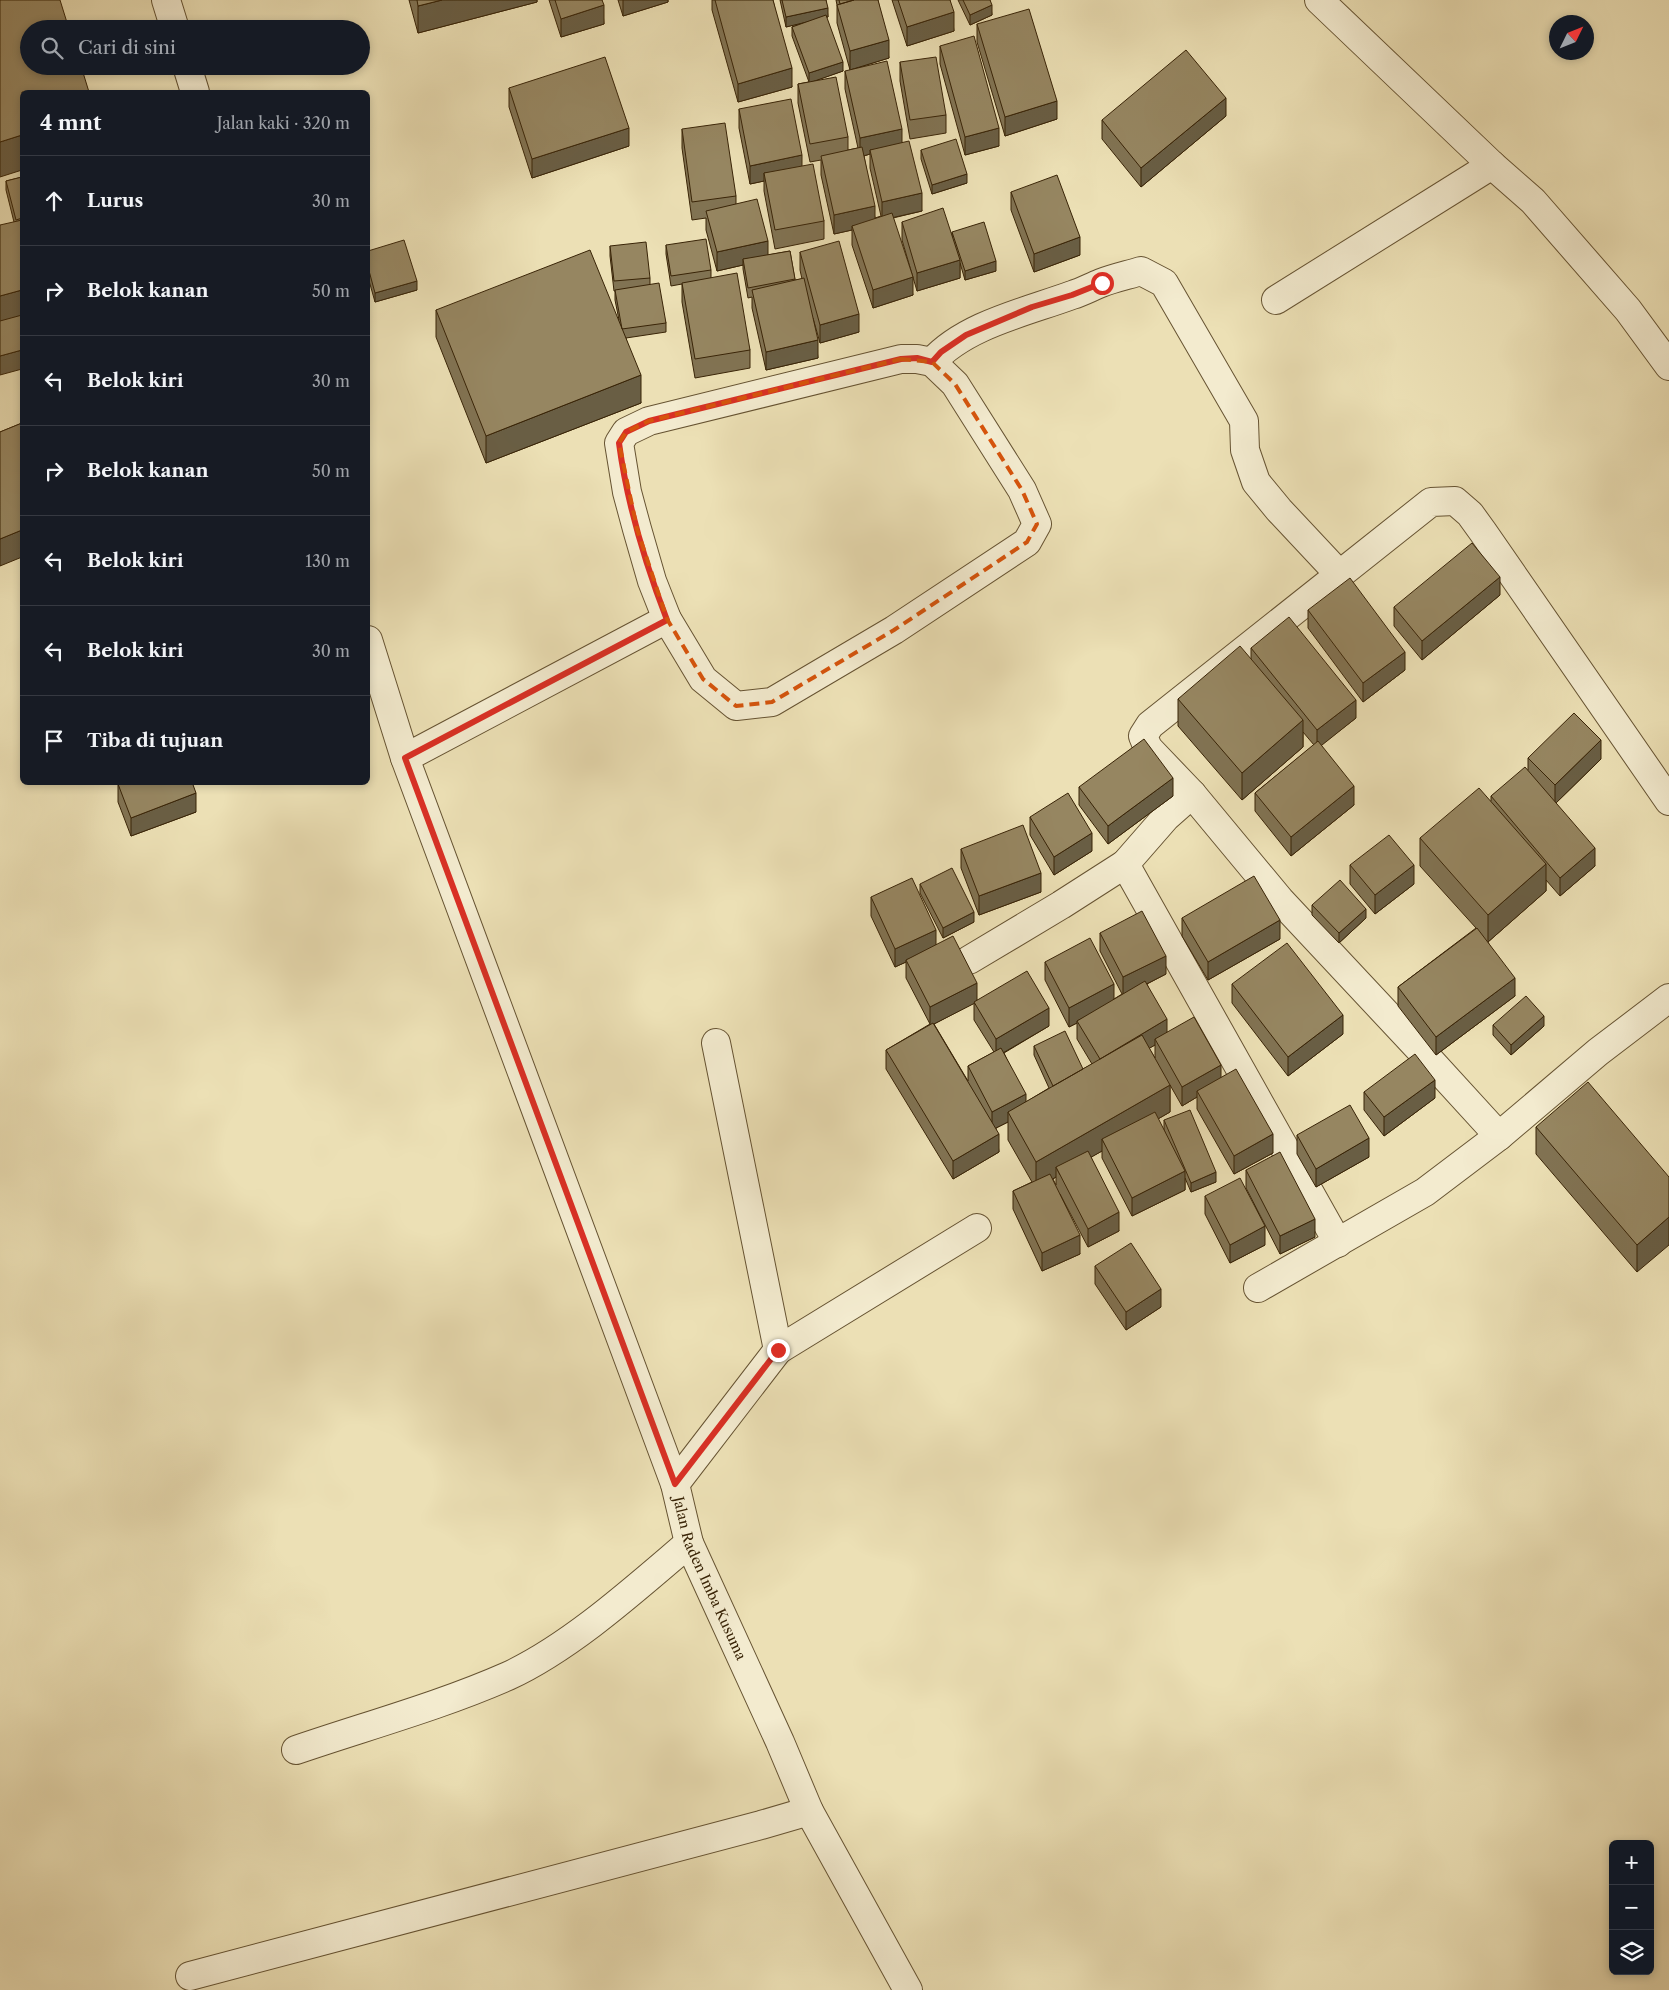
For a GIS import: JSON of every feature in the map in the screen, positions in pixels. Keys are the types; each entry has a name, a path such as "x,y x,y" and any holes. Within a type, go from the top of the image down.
{"street":[{"path":"166,0 172,20"},
{"path":"1319,0 1492,165 1533,201 1628,310 1669,366"},
{"path":"190,75 194,90"},
{"path":"1276,300 1492,165"},
{"path":"932,362 941,352 966,335 1032,307 1142,271 1164,282 1244,421 1245,450 1256,482 1339,574"},
{"path":"917,358 932,362 955,384 1022,490 1037,524 1027,542 894,630 772,702 736,706 703,679 667,620 652,581 627,492 619,443 626,432 649,421 901,359 917,358"},
{"path":"1499,1136 1280,900 1192,794 1148,748 1143,736 1150,725 1431,502 1454,501 1470,514 1483,532 1669,801"},
{"path":"405,758 667,620"},
{"name":"Jalan Raden Imba Kusuma","path":"370,646 405,758 675,1484 689,1543 780,1742 809,1811 908,1990"},
{"path":"969,960 1125,864 1166,817 1192,794"},
{"path":"1125,864 1338,1243"},
{"path":"1258,1288 1425,1192 1499,1136 1598,1052 1669,998"},
{"path":"716,1043 778,1350"},
{"path":"675,1484 778,1350 976,1228"},
{"path":"296,1750 455,1696 509,1675 556,1648 605,1612 689,1543"},
{"path":"190,1976 809,1811"}],"highlighted area":[{"path":"901,359 932,362 955,384 1022,490 1037,524 1027,542 894,630 772,702 736,706 703,679 667,619 637,529 619,443 626,432 649,421"}],"building":[{"path":"0,0 60,0 66,20 20,20 20,75 84,75 88,90 20,90 20,136 0,142"},
{"path":"417,0 442,0 418,6"},
{"path":"555,0 602,0 604,5 561,19"},
{"path":"715,0 773,0 792,68 738,84"},
{"path":"782,0 826,0 828,8 786,17"},
{"path":"839,0 854,0 840,4"},
{"path":"854,0 878,0 889,40 850,51 837,5"},
{"path":"898,0 950,0 954,12 907,27"},
{"path":"963,0 990,0 992,5 970,15"},
{"path":"1029,9 1057,101 1005,117 977,24"},
{"path":"826,15 843,62 809,73 792,27"},
{"path":"974,36 999,128 965,137 940,46"},
{"path":"1186,50 1226,98 1141,168 1102,120"},
{"path":"605,57 629,128 532,159 509,88"},
{"path":"936,57 946,115 910,120 900,62"},
{"path":"887,61 902,129 860,138 845,71"},
{"path":"836,77 848,137 810,144 798,84"},
{"path":"791,99 802,155 750,166 739,109"},
{"path":"725,123 736,196 692,202 682,129"},
{"path":"956,139 967,174 932,185 921,150"},
{"path":"909,141 922,193 882,202 870,150"},
{"path":"862,147 875,206 834,215 821,156"},
{"path":"813,164 824,221 775,230 764,173"},
{"path":"1057,175 1080,237 1034,254 1011,192"},
{"path":"20,178 20,219 16,220 6,181"},
{"path":"757,199 768,241 717,252 706,211"},
{"path":"943,208 960,260 917,273 902,222"},
{"path":"892,213 913,277 873,290 852,226"},
{"path":"20,220 20,291 0,296 0,225"},
{"path":"984,222 996,261 965,271 952,232"},
{"path":"706,239 711,270 671,276 666,245"},
{"path":"404,240 417,281 375,293 370,274 370,250"},
{"path":"839,241 859,314 820,325 800,252"},
{"path":"646,242 650,278 614,281 610,246"},
{"path":"590,250 641,375 486,436 436,310"},
{"path":"790,251 795,279 748,288 743,259"},
{"path":"737,273 750,350 695,359 682,283"},
{"path":"804,278 818,340 766,352 752,290"},
{"path":"659,283 666,323 622,329 615,290"},
{"path":"20,316 20,351 0,356 0,321"},
{"path":"20,424 20,531 0,539 0,432"},
{"path":"1472,543 1500,577 1422,641 1394,607"},
{"path":"1350,578 1405,652 1363,683 1308,610"},
{"path":"1289,617 1356,700 1317,730 1251,648"},
{"path":"1240,646 1303,720 1242,773 1178,699"},
{"path":"1574,713 1601,740 1555,785 1528,758"},
{"path":"1144,739 1173,778 1108,826 1079,787"},
{"path":"1318,741 1354,786 1291,837 1255,793"},
{"path":"1525,767 1595,848 1560,878 1491,796"},
{"path":"118,785 193,785 196,793 131,818"},
{"path":"1479,788 1546,864 1488,915 1420,838"},
{"path":"1068,793 1092,833 1054,857 1030,817"},
{"path":"1023,825 1041,873 979,896 961,849"},
{"path":"1389,835 1414,865 1375,895 1350,865"},
{"path":"952,868 974,912 943,928 920,884"},
{"path":"1254,876 1280,920 1208,962 1182,918"},
{"path":"912,878 936,930 895,949 871,897"},
{"path":"1340,880 1366,909 1339,933 1312,905"},
{"path":"1142,911 1166,956 1123,977 1100,933"},
{"path":"1477,928 1515,978 1436,1037 1398,987"},
{"path":"953,936 977,983 930,1007 906,960"},
{"path":"1090,938 1114,984 1069,1008 1045,962"},
{"path":"1287,943 1343,1015 1288,1057 1232,984"},
{"path":"1027,971 1049,1008 996,1039 974,1002"},
{"path":"1145,981 1167,1019 1100,1059 1077,1021"},
{"path":"1526,996 1544,1016 1511,1045 1493,1025"},
{"path":"1194,1017 1221,1065 1182,1087 1155,1039"},
{"path":"933,1023 999,1134 953,1161 886,1050"},
{"path":"1065,1031 1083,1069 1053,1086 1034,1046"},
{"path":"1142,1035 1170,1085 1036,1162 1008,1112"},
{"path":"1001,1048 1026,1094 992,1112 968,1066"},
{"path":"1415,1054 1435,1080 1384,1117 1364,1092"},
{"path":"1236,1069 1273,1134 1234,1156 1197,1091"},
{"path":"1588,1082 1669,1177 1669,1217 1637,1245 1536,1127"},
{"path":"1350,1105 1369,1138 1316,1169 1297,1135"},
{"path":"1190,1110 1216,1172 1191,1183 1164,1120"},
{"path":"1155,1112 1185,1171 1132,1198 1102,1139"},
{"path":"1088,1151 1119,1212 1088,1229 1056,1167"},
{"path":"1280,1152 1315,1219 1280,1236 1246,1170"},
{"path":"1050,1174 1080,1235 1042,1253 1013,1191"},
{"path":"1240,1178 1265,1226 1230,1245 1205,1196"},
{"path":"1131,1243 1161,1289 1126,1312 1095,1266"}],"route":[{"path":"778,1350 675,1484 405,758 667,620 652,581 627,492 619,443 626,432 649,421 901,359 917,358 932,362 941,352 966,335 1032,307 1072,295 1102,283"}]}
